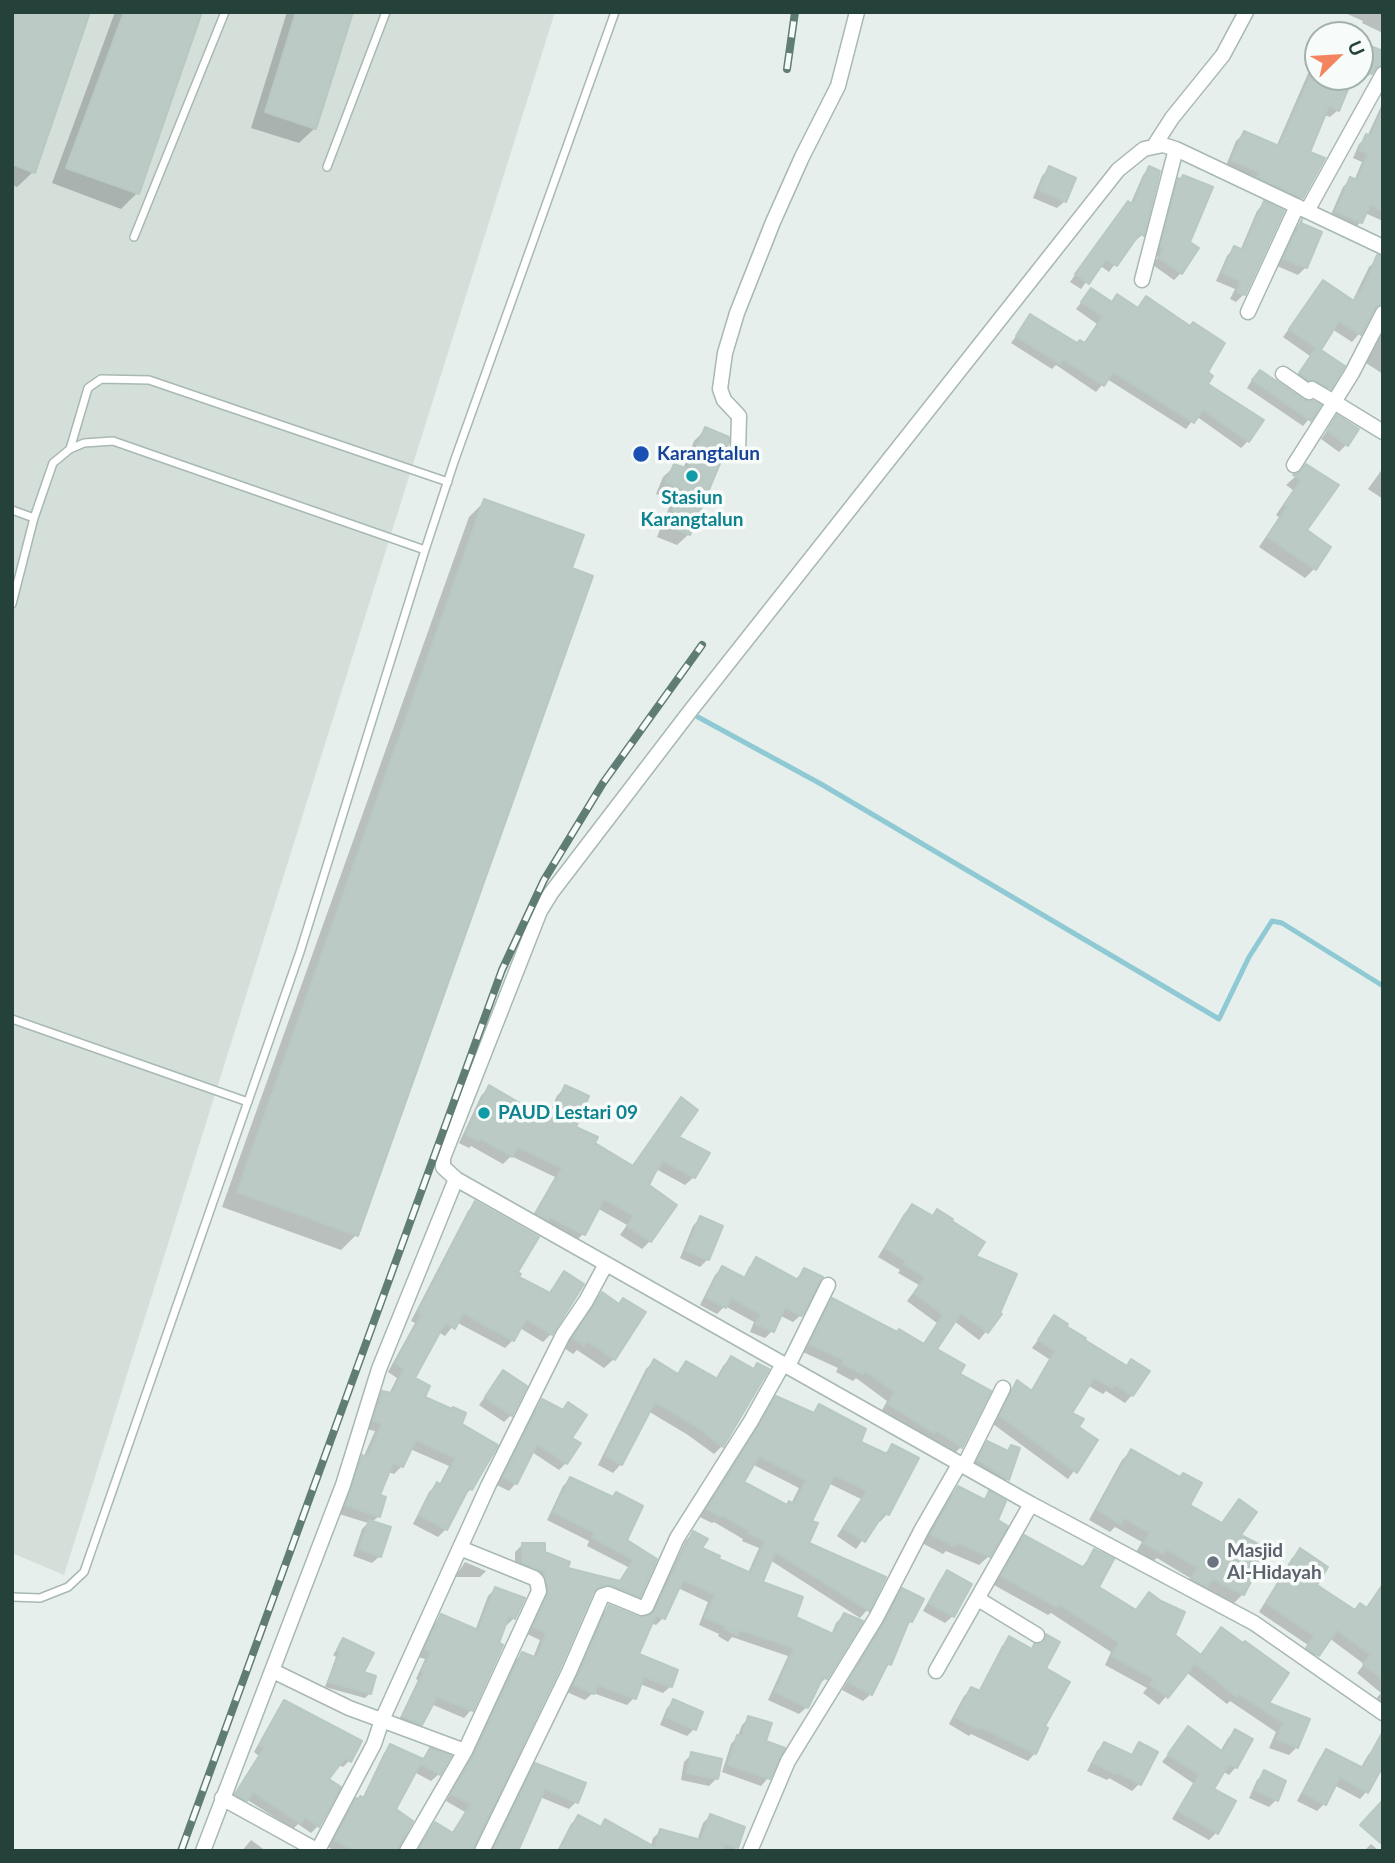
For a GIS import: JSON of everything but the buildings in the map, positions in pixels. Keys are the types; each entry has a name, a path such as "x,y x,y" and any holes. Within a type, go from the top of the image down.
{"street":[{"path":"737,452 739,416 724,400 720,389 725,353 737,313 778,211 838,86 857,12"},
{"path":"1246,12 1223,55 1172,118 1154,146 1132,157 1118,170 691,710 551,893 540,911 444,1150 443,1167 456,1178 1031,1504 1254,1623 1383,1713"},
{"path":"1248,312 1302,209 1383,75"},
{"path":"1154,146 1176,149 1383,247"},
{"path":"1142,281 1176,149"},
{"path":"1294,465 1352,373 1383,313"},
{"path":"1283,374 1309,392 1312,389 1383,432"},
{"path":"203,1851 342,1485 379,1369 456,1178"},
{"path":"222,1798 318,1851 374,1744 382,1720 460,1548 563,1335 607,1264"},
{"path":"482,1851 569,1672 602,1595 608,1594 642,1608 646,1607 677,1538 785,1365 828,1285"},
{"path":"750,1851 788,1761 876,1618 922,1529 962,1465 1003,1388"},
{"path":"936,1671 1031,1504"},
{"path":"407,1851 465,1751 539,1587 534,1578 460,1548"},
{"path":"978,1599 1037,1635"},
{"path":"273,1671 349,1708 465,1751"}],"lane":[{"path":"134,237 225,12"},
{"path":"327,167 386,12"},
{"path":"12,1597 40,1598 68,1587 84,1572 300,952 448,482 615,12"},
{"path":"70,449 89,388 101,379 149,380 448,482"},
{"path":"12,604 34,518 53,463 70,449 84,443 113,442 425,550"},
{"path":"12,510 34,518"},
{"path":"12,1019 248,1102"}],"shaded area":[{"path":"12,12 555,12 64,1575 12,1553"}],"waterway":[{"path":"698,717 821,784 1219,1019 1249,957 1272,921 1282,923 1383,986"}],"railway":[{"path":"787,69 795,12"},
{"path":"181,1851 502,970 544,880 603,783 702,645"}],"place":[{"name":"Karangtalun","path":"641,454"},
{"name":"Stasiun Karangtalun","path":"692,476"},
{"name":"PAUD Lestari 09","path":"484,1113"},
{"name":"Masjid Al-Hidayah","path":"1213,1562"}]}
